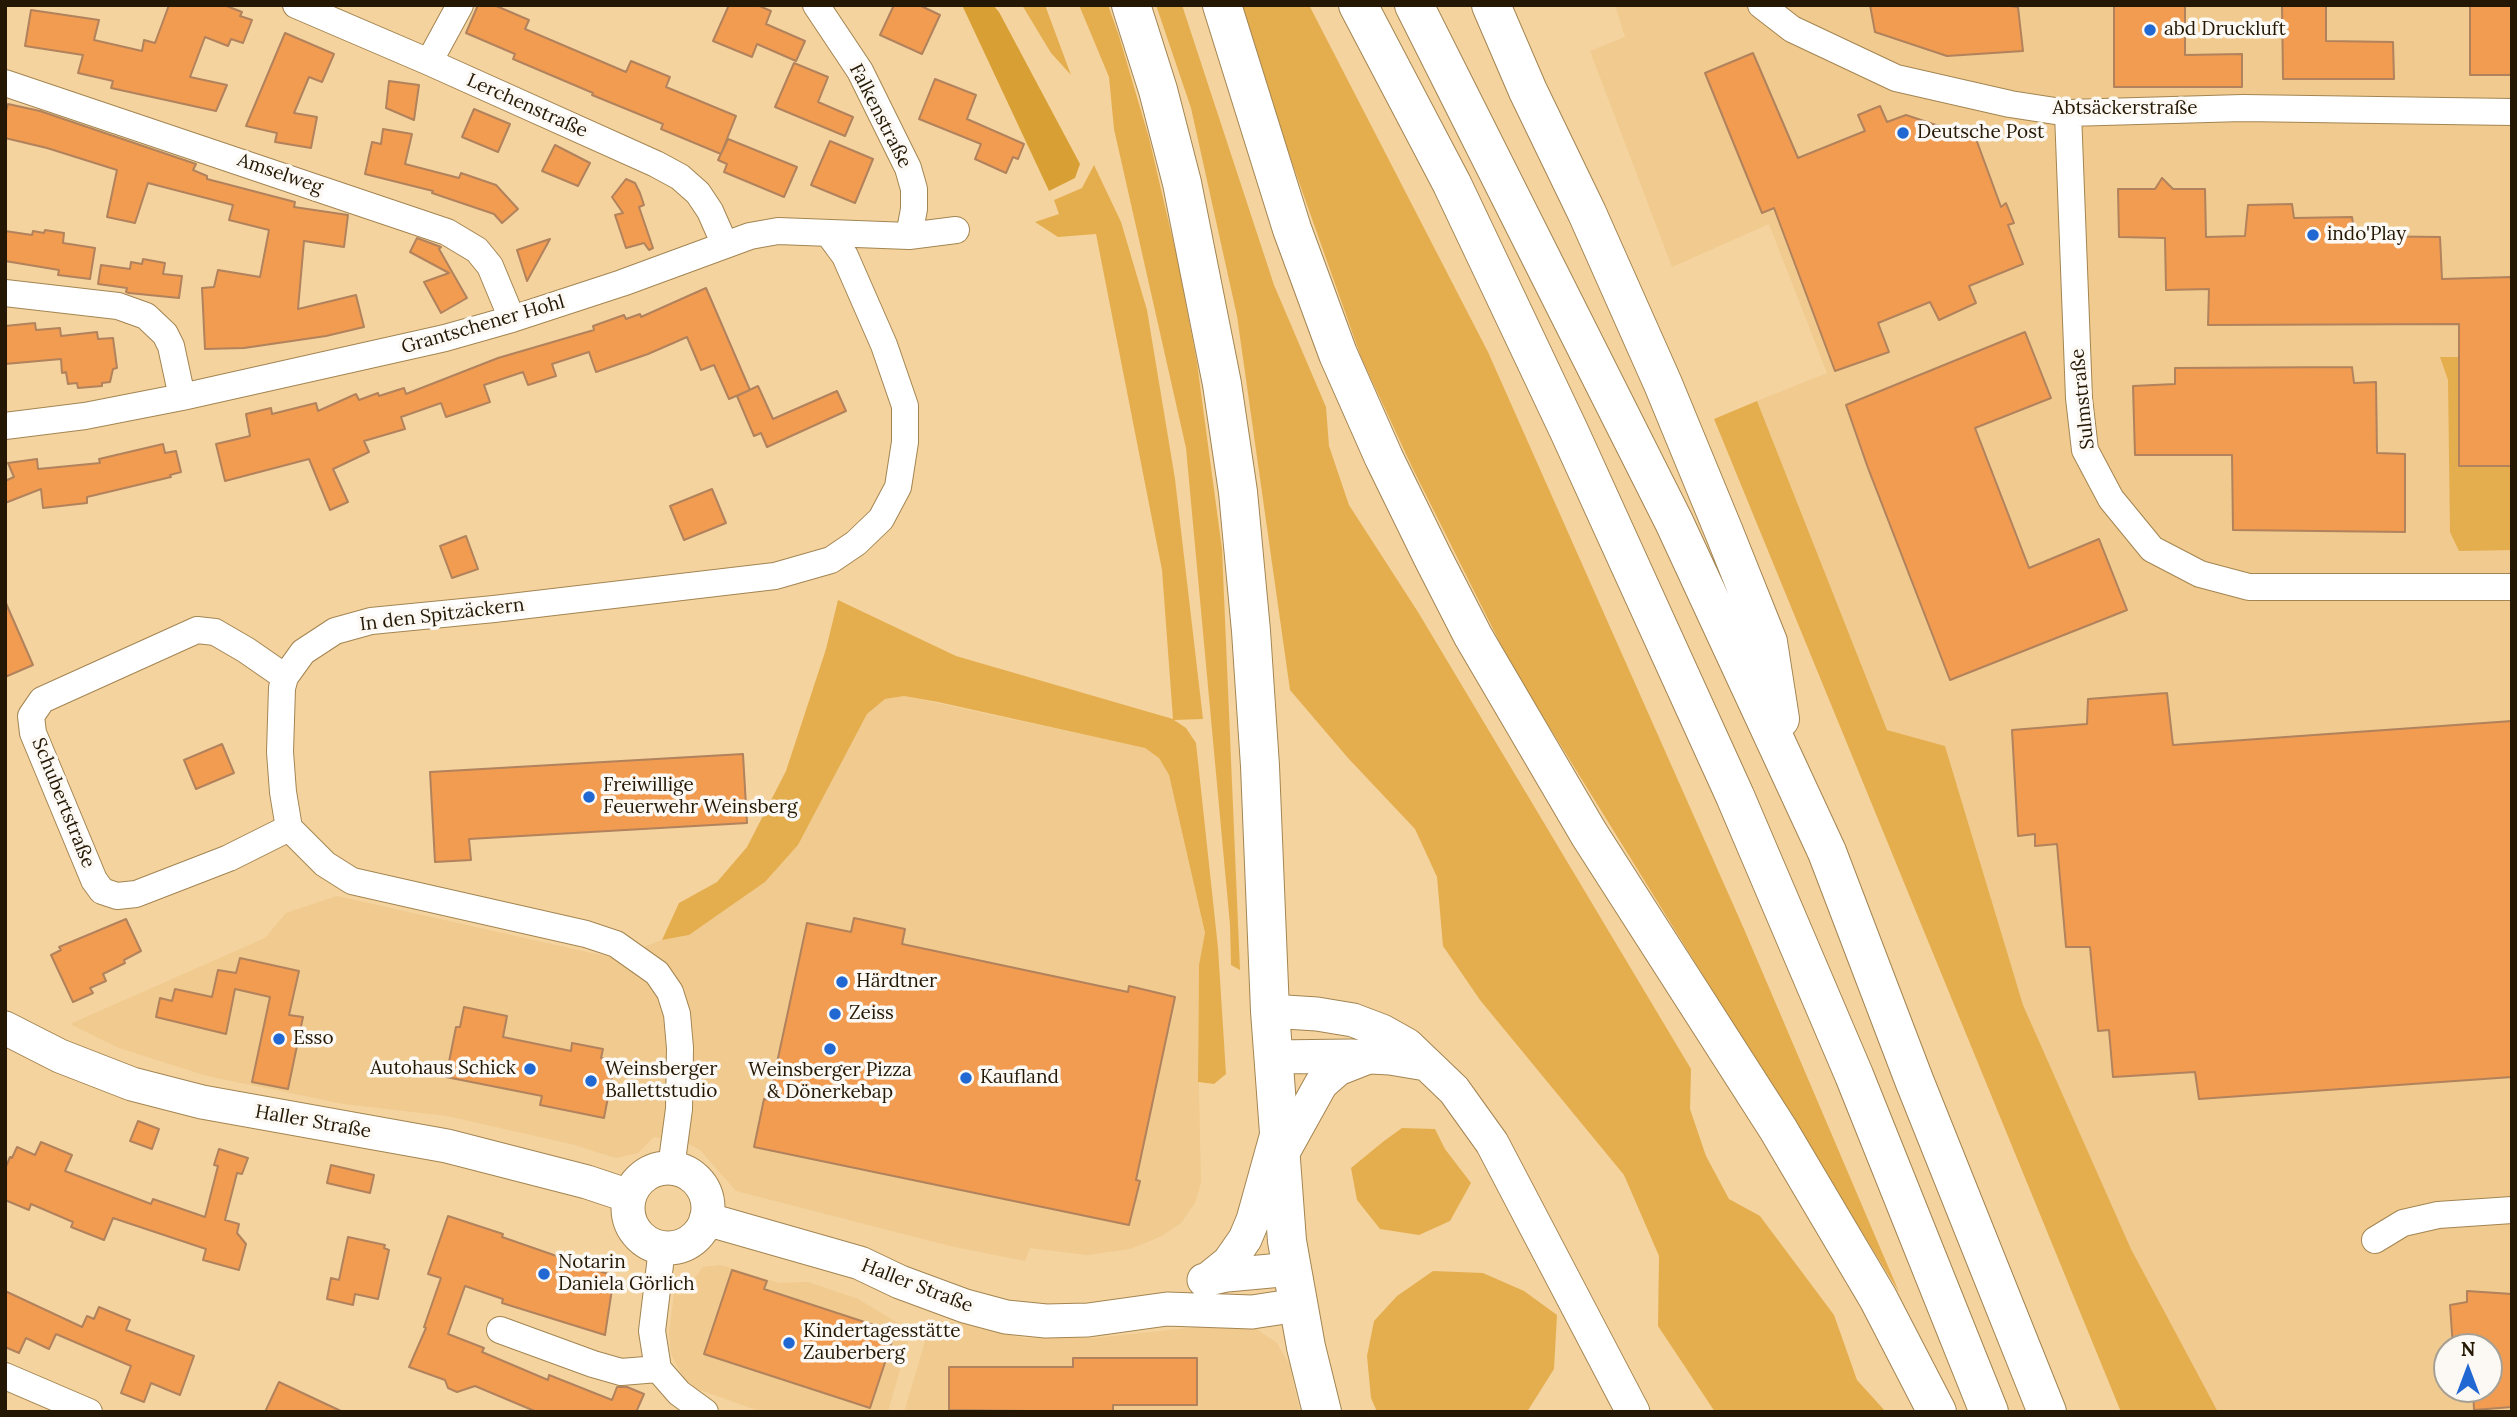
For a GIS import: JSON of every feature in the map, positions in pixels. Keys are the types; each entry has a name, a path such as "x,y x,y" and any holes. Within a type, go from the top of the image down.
{"main road":[{"path":"1130,5 1158,90 1182,183 1222,384 1238,492 1259,752 1270,1011 1280,1142 1295,1287 1322,1412"},
{"path":"1222,5 1292,229 1338,354 1384,458 1433,558 1473,636 1589,834 1785,1140 1878,1298 1937,1412"},
{"path":"1358,5 1452,184 1569,431 1740,809 1854,1075 1989,1412"},
{"path":"1414,5 1674,522 1828,852 1914,1080 2048,1412"},
{"path":"1491,5 1663,384 1768,642 1786,762"}],"street":[{"name":"Lerchenstraße","path":"296,5 429,62 680,177 698,193 710,211 725,244"},
{"path":"429,62 460,5"},
{"name":"Falkenstraße","path":"816,5 860,71 908,168 914,189 915,209 909,236"},
{"name":"Abtsäckerstraße","path":"1761,5 1792,29 1896,78 2010,104 2068,113 2243,108 2512,112"},
{"name":"Amselweg","path":"5,82 447,232 477,250 490,266 512,320"},
{"name":"Sulmstraße","path":"2068,113 2079,398 2085,450 2111,499 2152,549 2200,574 2249,587 2512,587"},
{"name":"Grantschener Hohl","path":"5,426 85,416 182,397 445,338 512,320 750,236 778,231 909,236 956,230"},
{"name":"In den Spitzäckern","path":"285,677 303,652 335,631 371,621 775,576 831,560 856,542 881,519 898,487 905,442 905,406 884,345 845,256 828,233"},
{"path":"5,293 118,306 146,316 165,334 171,345 182,397"},
{"name":"Schubertstraße","path":"285,677 215,632 197,630 42,700 31,716 33,733 94,880 102,891 117,897 136,894 229,858 289,828"},
{"path":"285,677 279,752 282,792 289,828 325,864 352,881 586,934 616,944 657,973 670,992 677,1014 680,1048 679,1109 671,1168"},
{"path":"1270,1011 1353,1020 1382,1031 1407,1045 1454,1090 1492,1143 1633,1412"},
{"name":"Haller Straße","path":"5,1028 60,1056 132,1084 202,1102 447,1146 587,1182 629,1196"},
{"path":"1273,1057 1369,1057 1426,1064"},
{"name":"Haller Straße","path":"1208,1279 1229,1262 1245,1239 1280,1142 1321,1084 1338,1069 1369,1057"},
{"path":"671,1168 683,1171 702,1187 707,1199 706,1219 700,1233 692,1241 673,1248 662,1248 641,1239 633,1230 627,1208 629,1196 641,1178 660,1169 671,1168"},
{"path":"2375,1240 2403,1223 2438,1215 2512,1210"},
{"name":"Haller Straße","path":"706,1219 860,1263 900,1282 965,1306 1006,1317 1046,1321 1088,1320 1167,1308 1252,1312 1295,1287"},
{"path":"662,1248 652,1331 658,1369 679,1393 705,1412"},
{"name":"Haller Straße","path":"1132,1314 1159,1298 1208,1279 1227,1275 1295,1287"},
{"path":"500,1330 621,1372 658,1369"},
{"path":"5,1376 89,1412"}],"shaded area":[{"path":"962,5 993,5 999,12 1080,164 1075,178 1049,191"},
{"path":"1022,5 1045,5 1071,75 1051,53"},
{"path":"1079,5 1108,5 1119,36 1149,138 1178,262 1197,363 1222,549 1240,970 1231,965 1230,925 1186,448 1114,129 1109,77"},
{"path":"1156,5 1182,5 1274,285 1326,407 1329,446 1349,505 1418,612 1691,1069 1690,1109 1706,1156 1729,1199 1760,1216 1834,1315 1857,1380 1886,1412 1715,1412 1658,1326 1659,1256 1624,1175 1480,1000 1443,946 1437,877 1415,829 1348,758 1290,690 1237,316 1191,108"},
{"path":"1242,5 1309,5 1488,352 1744,929 1899,1292 1511,665 1412,467 1361,357 1283,137"},
{"path":"1615,5 2512,5 2512,1412 2218,1412 2131,1249 2023,1005 1945,746 1887,730 1757,401 1827,373 1769,224 1672,267 1590,51 1625,37"},
{"path":"1094,165 1121,222 1147,310 1175,479 1203,719 1174,720 1186,728 1196,743 1218,948 1226,1074 1214,1084 1198,1082 1199,965 1205,933 1169,775 1159,758 1145,748 938,702 904,696 885,699 867,714 798,845 765,882 689,935 662,940 679,903 717,882 747,847 786,771 826,649 838,600 956,656 1173,719 1162,570 1096,234 1058,237 1035,222 1059,214 1054,200 1082,188"},
{"path":"2440,357 2459,357 2459,466 2512,466 2512,550 2459,551 2450,532 2448,380"},
{"path":"1757,401 1887,730 1945,746 2023,1005 2131,1249 2218,1412 2121,1412 1714,419"},
{"path":"904,696 1145,748 1159,758 1169,775 1205,934 1199,965 1201,1183 1195,1203 1181,1223 1162,1236 1130,1249 1087,1255 1030,1248 1025,1261 950,1246 736,1191 700,1150 681,1140 654,1137 638,1153 616,1158 571,1144 447,1116 344,1104 207,1076 119,1048 70,1024 265,938 286,913 337,896 614,958 662,940 689,935 765,882 798,845 867,714 885,699"},
{"path":"1402,1128 1435,1129 1445,1149 1471,1183 1450,1221 1419,1235 1380,1229 1357,1200 1351,1168"},
{"name":"Kindertagesstätte Zauberberg","path":"721,1265 779,1283 808,1282 858,1299 911,1331 888,1412 762,1412 697,1389 683,1377 671,1354 669,1333 674,1294 681,1295 703,1267"},
{"path":"1433,1271 1483,1273 1524,1291 1557,1315 1554,1369 1527,1412 1377,1412 1371,1398 1367,1356 1374,1321 1397,1296"},
{"path":"940,1321 1023,1338 1095,1338 1216,1325 1255,1328 1277,1343 1289,1364 1300,1412 904,1412 927,1327"}],"building":[{"path":"169,5 224,5 242,12 240,16 252,20 243,43 231,39 228,46 205,37 190,77 227,85 216,111 111,88 113,81 78,73 83,55 25,46 31,10 99,20 94,40 142,51 144,40 155,43"},
{"path":"478,5 494,5 529,20 525,29 626,72 631,61 670,77 666,87 736,116 721,154 661,129 663,124 513,59 515,54 466,33"},
{"path":"729,5 757,5 771,11 766,24 805,41 796,61 757,44 752,57 713,41"},
{"path":"894,5 919,5 940,15 922,54 880,35"},
{"path":"1870,5 2018,7 2023,51 1947,56 1875,32"},
{"name":"abd Druckluft","path":"2114,5 2185,5 2185,55 2242,54 2242,87 2114,87"},
{"path":"2282,5 2326,5 2326,41 2393,42 2394,79 2283,79"},
{"path":"2470,5 2512,5 2512,75 2470,75"},
{"path":"285,33 334,54 322,82 309,77 294,113 317,117 311,148 275,142 277,133 246,126"},
{"path":"1753,53 1798,158 1865,131 1858,115 1880,106 1887,122 1906,115 1942,127 1948,141 1972,128 2001,207 2006,203 2014,223 2008,225 2023,264 1969,286 1976,303 1939,320 1930,302 1878,323 1889,352 1835,371 1774,208 1762,213 1705,73"},
{"path":"794,63 828,77 818,102 853,117 845,136 775,107"},
{"path":"935,79 976,95 967,119 1024,144 1018,159 1013,157 1006,173 975,159 981,144 919,119"},
{"path":"389,81 419,85 414,120 386,108"},
{"path":"8,104 40,111 196,164 193,170 207,176 207,179 295,202 294,207 348,215 344,247 304,241 298,309 356,295 364,327 326,336 244,348 205,349 202,288 214,287 218,270 260,277 269,230 229,220 233,205 148,183 135,223 107,217 117,170 5,138"},
{"path":"474,109 510,124 498,152 462,137"},
{"path":"383,129 412,134 405,164 459,178 461,173 496,185 518,209 502,223 494,214 432,193 433,191 365,174 372,142 381,144"},
{"path":"728,139 797,167 784,197 724,172 727,164 718,160"},
{"path":"830,141 873,159 855,203 811,185"},
{"path":"555,145 590,163 578,186 542,171"},
{"path":"2162,178 2173,189 2205,189 2206,237 2245,236 2248,205 2292,204 2294,218 2352,217 2355,236 2440,237 2442,279 2512,277 2512,466 2459,466 2459,324 2208,325 2209,289 2166,290 2165,238 2119,237 2118,189 2155,189"},
{"path":"626,179 635,183 644,205 639,207 653,248 649,250 644,243 626,248 615,215 623,213 612,197"},
{"path":"45,230 64,233 63,243 95,248 90,279 58,275 59,270 5,261 5,231 32,235 33,231 44,233"},
{"path":"417,238 441,247 439,249 467,298 441,313 424,282 449,273 410,252"},
{"path":"550,239 527,281 517,250"},
{"path":"143,259 165,263 163,274 182,276 179,298 129,293 126,292 127,288 98,284 101,265 130,269 131,262 142,264"},
{"path":"706,288 750,390 729,399 714,365 701,370 687,337 596,372 589,352 552,364 556,376 528,385 523,372 484,385 490,402 464,411 446,417 441,403 401,417 405,429 364,441 369,452 333,469 348,502 330,510 309,459 225,481 216,444 250,436 246,414 271,408 272,414 316,403 318,411 356,394 359,400 404,388 406,394 498,358 594,330 593,326 624,315 626,319 640,314 641,317"},
{"path":"35,323 36,330 60,328 61,336 97,332 98,339 113,338 117,368 113,369 110,382 102,383 102,386 78,388 77,383 68,384 66,372 62,373 61,359 5,364 5,326"},
{"path":"2025,332 2051,398 1975,428 2029,568 2099,539 2127,610 1950,680 1846,405"},
{"path":"2352,367 2354,383 2376,382 2377,453 2405,454 2405,532 2233,530 2232,455 2135,455 2133,386 2175,384 2175,368"},
{"path":"758,386 773,419 837,391 846,411 767,447 761,433 754,436 737,396"},
{"path":"163,444 165,453 176,451 181,472 170,475 171,477 87,497 87,503 43,508 41,489 5,503 5,481 14,477 8,463 37,459 38,469 100,463 99,459"},
{"path":"712,489 726,523 684,540 670,506"},
{"path":"466,536 478,569 452,578 440,546"},
{"path":"5,601 33,665 5,677"},
{"path":"2167,693 2173,745 2512,721 2512,1077 2199,1099 2195,1072 2113,1077 2109,1030 2098,1031 2090,947 2066,947 2057,844 2035,846 2035,834 2018,836 2012,730 2087,724 2088,699"},
{"path":"222,744 234,773 196,789 184,760"},
{"name":"Freiwillige Feuerwehr Weinsberg","path":"743,754 747,823 469,839 471,860 435,862 430,772"},
{"name":"Kaufland","path":"854,918 905,929 902,944 1128,992 1129,986 1175,997 1129,1225 754,1147 764,1099 769,1100 807,923 851,932"},
{"path":"126,919 141,951 103,974 106,981 90,988 93,993 73,1002 51,955 61,950 59,947"},
{"path":"240,958 299,971 289,1015 303,1017 288,1089 252,1082 270,997 235,989 226,1034 156,1017 160,998 172,1001 175,989 212,997 218,970 236,973"},
{"name":"Autohaus Schick","path":"464,1007 507,1016 503,1037 571,1051 572,1043 603,1049 601,1058 615,1061 604,1118 540,1105 542,1096 446,1077 456,1027 460,1027"},
{"path":"138,1121 159,1129 152,1149 130,1141"},
{"path":"41,1142 72,1155 65,1171 151,1204 153,1199 205,1217 218,1166 214,1165 219,1149 248,1158 242,1174 237,1173 225,1220 239,1224 237,1233 246,1244 239,1270 203,1260 206,1249 113,1218 104,1240 71,1227 73,1222 31,1204 29,1210 5,1200 5,1169 10,1157 12,1158 17,1147 35,1155"},
{"path":"331,1165 374,1175 370,1193 327,1183"},
{"path":"448,1216 614,1276 605,1335 502,1303 503,1299 465,1286 448,1334 484,1348 482,1352 548,1380 549,1375 612,1400 617,1387 627,1387 644,1394 637,1410 639,1412 537,1412 475,1386 457,1392 448,1388 445,1380 409,1367 426,1328 424,1327 441,1278 428,1274"},
{"path":"348,1237 385,1245 384,1248 389,1250 378,1299 355,1294 353,1305 327,1299 331,1278 339,1280"},
{"path":"732,1270 767,1281 764,1289 895,1332 870,1408 704,1354"},
{"path":"5,1291 82,1327 87,1316 94,1319 99,1307 130,1320 126,1330 194,1356 180,1395 151,1383 144,1402 121,1393 131,1366 56,1334 49,1349 26,1338 19,1353 5,1347"},
{"path":"2467,1291 2512,1294 2512,1407 2474,1410 2474,1403 2503,1403 2503,1333 2452,1333 2450,1305 2467,1302"},
{"path":"1073,1358 1197,1358 1197,1405 1113,1405 1113,1412 949,1410 949,1367 1073,1367"},
{"path":"279,1382 343,1412 265,1412"}],"place":[{"name":"abd Druckluft","path":"2150,30"},
{"name":"Deutsche Post","path":"1903,133"},
{"name":"indo'Play","path":"2313,235"},
{"name":"Freiwillige Feuerwehr Weinsberg","path":"589,797"},
{"name":"Härdtner","path":"842,982"},
{"name":"Zeiss","path":"835,1014"},
{"name":"Esso","path":"279,1039"},
{"name":"Weinsberger Pizza & Dönerkebap","path":"830,1049"},
{"name":"Autohaus Schick","path":"530,1069"},
{"name":"Kaufland","path":"966,1078"},
{"name":"Weinsberger Ballettstudio","path":"591,1081"},
{"name":"Notarin Daniela Görlich","path":"544,1274"},
{"name":"Kindertagesstätte Zauberberg","path":"789,1343"}]}
